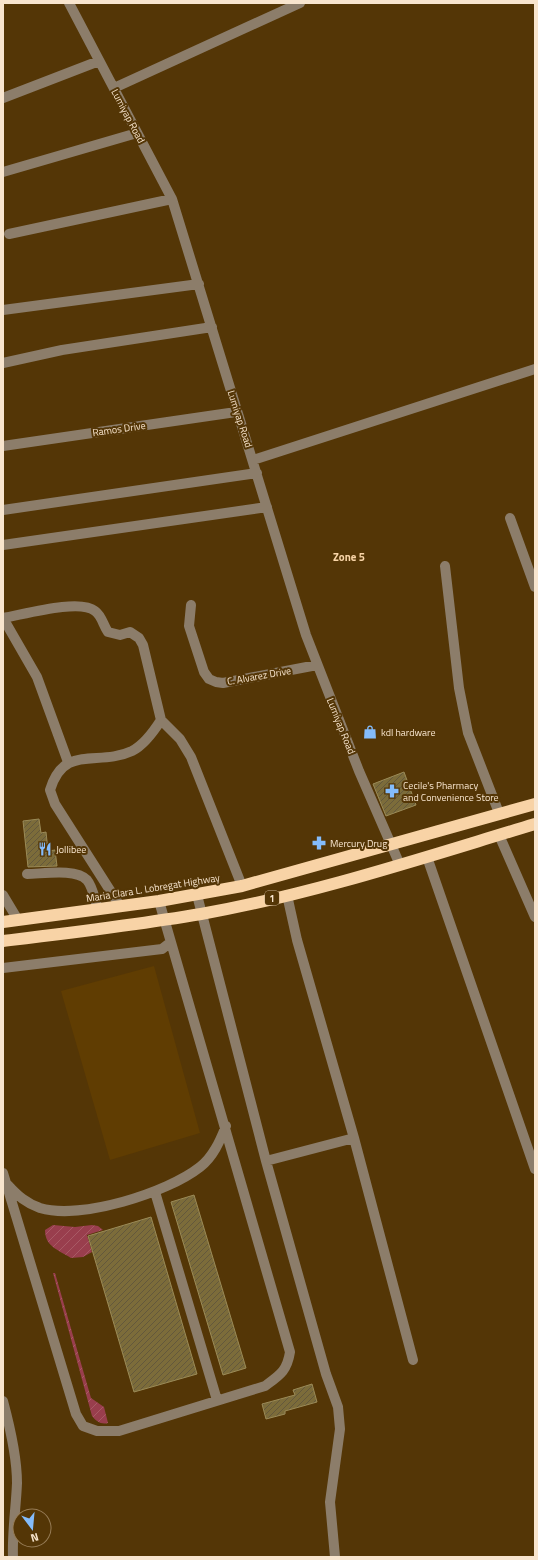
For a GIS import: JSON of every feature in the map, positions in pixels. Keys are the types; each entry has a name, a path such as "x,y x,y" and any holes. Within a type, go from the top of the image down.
{"highway":[{"name":"Maria Clara L. Lobregat Highway","path":"3,922 159,902 242,886 535,804"},
{"name":"1","path":"3,941 202,913 287,895 400,865 535,824"}],"street":[{"name":"Lumiyap Road","path":"69,3 172,200 212,327 236,412 253,460 306,635 359,771 400,865"},
{"path":"114,88 300,3"},
{"path":"3,98 99,61"},
{"path":"3,172 137,133"},
{"path":"9,234 172,200"},
{"path":"3,310 199,284"},
{"path":"3,363 62,350 212,327"},
{"path":"253,460 535,369"},
{"name":"Ramos Drive","path":"3,446 236,412"},
{"path":"3,510 257,473"},
{"path":"3,545 267,507"},
{"path":"510,518 535,587"},
{"path":"445,566 459,688 468,733 499,813"},
{"name":"C. Alvarez Drive","path":"191,605 189,626 204,672 209,679 223,683 317,665"},
{"path":"68,762 37,677 3,618 65,607 82,606 96,611 108,632 120,635 130,632 135,634 143,645 161,720 180,739 191,757 242,886"},
{"path":"120,906 62,816 51,796 52,784 68,762 75,759 116,756 133,751 152,733 161,720"},
{"path":"499,835 535,917"},
{"path":"427,857 535,1168"},
{"path":"27,874 60,873 75,874 82,877 88,881 98,909"},
{"path":"3,895 18,920"},
{"path":"197,895 266,1161 326,1374 338,1407 340,1429 330,1502 335,1557"},
{"path":"287,895 297,940 354,1138 413,1360"},
{"path":"3,1173 76,1414 82,1426 97,1431 119,1431 265,1386 282,1374 288,1364 290,1352 226,1126 159,902"},
{"path":"3,968 162,949 171,942"},
{"path":"6,1184 21,1200 41,1208 75,1211 125,1202 155,1192 200,1167 218,1146 226,1126"},
{"path":"266,1161 354,1138"},
{"path":"155,1192 218,1400"},
{"path":"3,1401 7,1435 14,1452 17,1483 12,1539 13,1557"}],"shaded area":[{"path":"154,966 200,1133 110,1160 61,991"},
{"path":"53,1225 75,1227 92,1225 98,1226 103,1230 87,1235 92,1252 83,1257 71,1258 50,1244 47,1240 45,1230"},
{"path":"53,1273 55,1273 91,1398 104,1407 108,1423 99,1422 92,1416"}],"building":[{"path":"404,772 416,805 386,816 373,784"},
{"path":"39,819 41,833 46,832 48,851 55,850 57,866 28,867 23,821"},
{"path":"194,1195 246,1368 223,1375 171,1202"},
{"path":"151,1217 197,1374 134,1392 88,1236"},
{"path":"312,1384 317,1402 285,1411 285,1414 266,1419 262,1404 295,1395 293,1390"}],"place":[{"name":"kdl hardware","path":"370,732"},
{"name":"Cecile's Pharmacy and Convenience Store","path":"392,791"},
{"name":"Mercury Drug","path":"319,843"},
{"name":"Jollibee","path":"45,849"}],"district":[{"name":"Zone 5","path":"349,557"}]}
